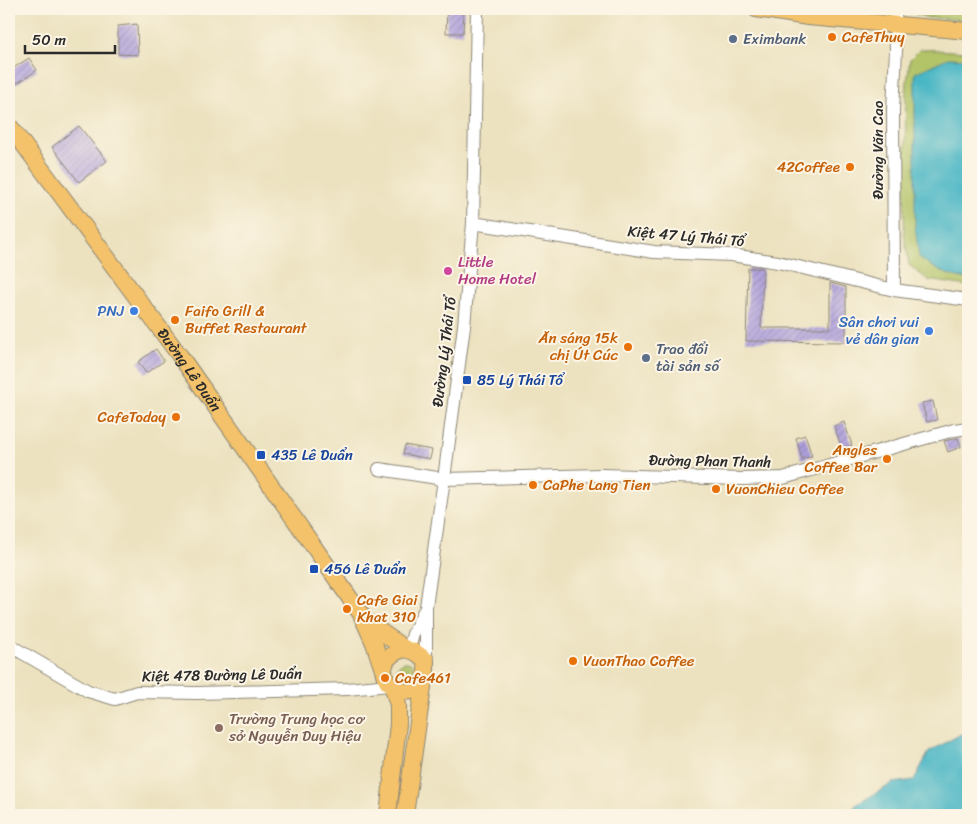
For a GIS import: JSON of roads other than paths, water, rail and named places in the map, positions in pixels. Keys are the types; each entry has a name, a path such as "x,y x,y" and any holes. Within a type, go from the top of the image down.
{"main road":[{"path":"756,9 896,16 968,31"},
{"name":"Đường Lê Duẩn","path":"9,125 110,263 147,310 364,618 398,705 398,724 388,815"},
{"name":"Đường Lê Duẩn","path":"364,618 407,649"},
{"path":"405,815 426,673 426,660 407,649 393,653 388,658 384,670 389,683 400,691 414,690 424,680"}],"street":[{"name":"Đường Lý Thái Tổ","path":"426,660 426,607 464,326 473,223 477,9"},
{"name":"Đường Văn Cao","path":"894,290 893,110 896,16"},
{"name":"Kiệt 47 Lý Thái Tổ","path":"473,223 654,252 731,255 778,262 894,290 968,300"},
{"name":"Đường Phan Thanh","path":"380,470 444,479 602,475 742,479 783,478 954,430 968,428"},
{"name":"Đường Lý Thái Tổ","path":"407,649 426,607"},
{"name":"Kiệt 478 Đường Lê Duẩn","path":"9,645 88,691 115,699 137,692 197,693 347,689 389,683"}],"water":[{"path":"948,58 968,59 968,279 942,272 919,257 915,226 915,73"},
{"path":"968,732 968,815 848,815 856,805 893,783 914,780 929,752"}],"place":[{"name":"CafeThuy","path":"832,37"},
{"name":"Eximbank","path":"733,39"},
{"name":"42Coffee","path":"850,167"},
{"name":"Little Home Hotel","path":"448,271"},
{"name":"PNJ","path":"134,311"},
{"name":"Faifo Grill & Buffet Restaurant","path":"175,320"},
{"name":"Sân chơi vui vẻ dân gian","path":"929,331"},
{"name":"Ăn sáng 15k chị Út Cúc","path":"628,347"},
{"name":"Trao đổi tài sản số","path":"646,358"},
{"name":"85 Lý Thái Tổ","path":"467,380"},
{"name":"CafeToday","path":"176,417"},
{"name":"435 Lê Duẩn","path":"261,455"},
{"name":"Angles Coffee Bar","path":"887,459"},
{"name":"CaPhe Lang Tien","path":"533,485"},
{"name":"VuonChieu Coffee","path":"716,489"},
{"name":"456 Lê Duẩn","path":"314,569"},
{"name":"Cafe Giai Khat 310","path":"347,609"},
{"name":"VuonThao Coffee","path":"573,661"},
{"name":"Cafe461","path":"385,678"},
{"name":"Trường Trung học cơ sở Nguyễn Duy Hiệu","path":"219,728"}]}
